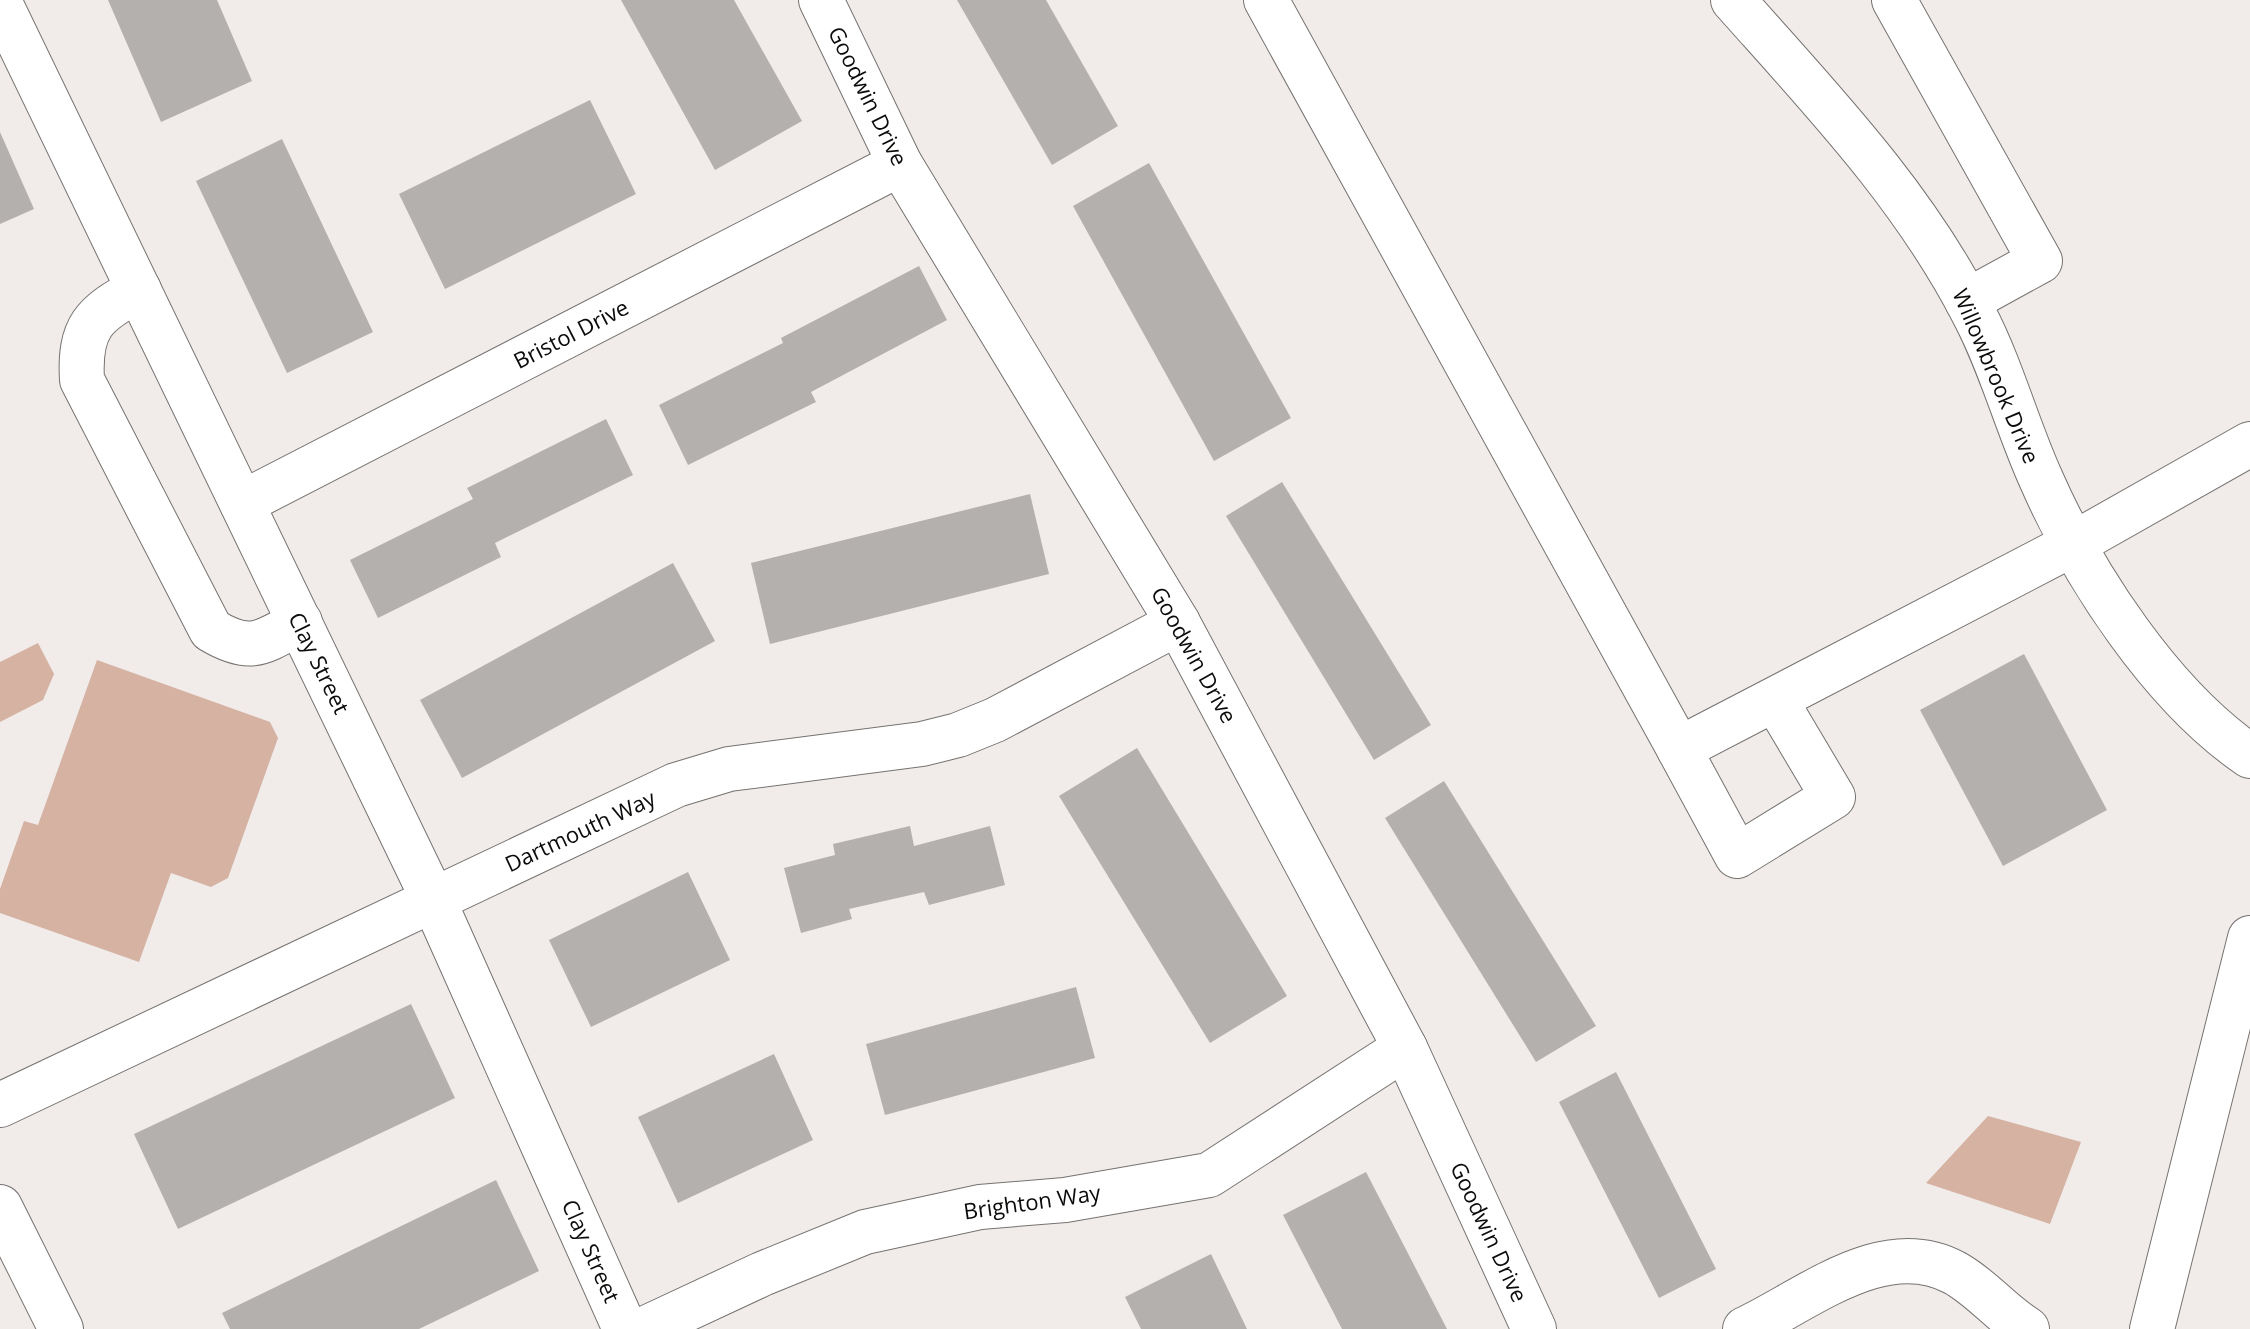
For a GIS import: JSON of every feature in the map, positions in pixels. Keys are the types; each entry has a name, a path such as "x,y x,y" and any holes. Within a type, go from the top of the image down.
{"street":[{"name":"Goodwin Drive","path":"821,0 900,164 1178,623 1405,1048 1534,1329"},
{"path":"1266,0 1737,856 1833,797 1776,701"},
{"name":"Willowbrook Drive","path":"1733,0 1867,150 1925,227 1967,301 2042,481 2120,621 2162,674 2215,732 2250,756"},
{"path":"1894,0 2040,261 1967,301"},
{"name":"Clay Street","path":"0,3 433,899 625,1329"},
{"name":"Bristol Drive","path":"242,503 900,164"},
{"path":"139,290 108,305 88,328 80,351 82,380 211,630 233,643 258,645 300,622"},
{"path":"1679,749 2075,543 2250,444"},
{"name":"Dartmouth Way","path":"0,1105 676,785 716,773 795,758 922,744 958,735 995,720 1178,623"},
{"path":"2152,1329 2250,938"},
{"name":"Brighton Way","path":"644,1329 762,1274 865,1232 980,1207 1065,1200 1209,1175 1405,1048"},
{"path":"0,1207 61,1329"},
{"path":"1745,1329 1869,1265 1907,1262 1950,1271 1977,1286 2027,1329"}],"shaded area":[{"path":"38,643 54,674 43,700 0,722 0,662"},
{"path":"97,660 270,722 278,738 228,878 211,887 171,873 139,962 0,913 0,889 24,821 38,825"},
{"path":"1988,1116 2081,1142 2050,1224 1926,1183"}],"building":[{"path":"108,0 217,0 252,81 161,122"},
{"path":"621,0 734,0 802,121 715,170"},
{"path":"957,0 1046,0 1118,126 1052,165"},
{"path":"590,100 636,194 445,289 399,194"},
{"path":"0,132 34,209 0,224"},
{"path":"282,139 373,332 287,373 196,181"},
{"path":"1149,163 1291,418 1214,461 1073,206"},
{"path":"919,266 947,320 811,392 816,402 688,465 659,405 783,343 781,338"},
{"path":"606,419 633,475 495,543 501,557 378,618 350,560 473,499 467,488"},
{"path":"1282,482 1431,725 1374,760 1226,516"},
{"path":"1030,494 1049,574 770,644 751,563"},
{"path":"673,563 715,641 462,778 420,700"},
{"path":"2024,654 2107,810 2003,866 1920,710"},
{"path":"1137,748 1287,996 1210,1043 1059,796"},
{"path":"1444,781 1596,1026 1536,1062 1385,818"},
{"path":"910,826 914,846 990,826 1005,885 929,905 924,892 849,909 852,919 801,933 784,868 835,855 833,844"},
{"path":"688,872 730,960 591,1027 549,940"},
{"path":"1076,987 1095,1058 885,1115 866,1044"},
{"path":"411,1004 455,1098 178,1229 134,1134"},
{"path":"774,1054 813,1140 678,1203 638,1117"},
{"path":"1616,1072 1716,1269 1659,1298 1559,1102"},
{"path":"1366,1172 1447,1329 1342,1329 1283,1215"},
{"path":"496,1180 539,1271 419,1329 230,1329 222,1313"},
{"path":"1211,1254 1247,1329 1141,1329 1125,1297"}]}
